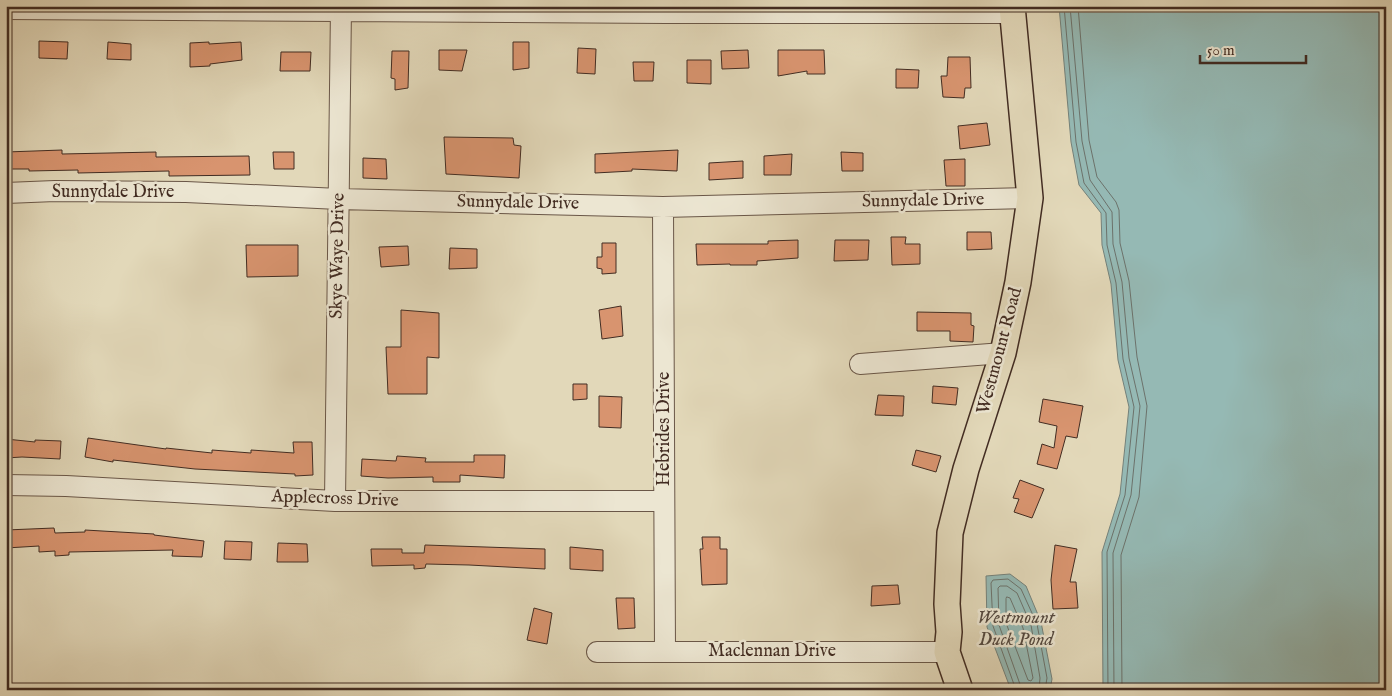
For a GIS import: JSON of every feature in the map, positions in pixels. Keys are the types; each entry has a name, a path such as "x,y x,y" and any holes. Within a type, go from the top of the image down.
{"main road":[{"name":"Westmount Road","path":"960,690 947,652 950,533 966,469 1003,353 1018,282 1030,198 1013,10"}],"street":[{"path":"13,8 1013,10"},
{"name":"Skye Waye Drive","path":"335,501 341,9"},
{"name":"Sunnydale Drive","path":"6,193 55,191 186,192 663,207 1030,198"},
{"name":"Hebrides Drive","path":"663,207 666,651"},
{"path":"860,364 1003,353"},
{"name":"Applecross Drive","path":"6,485 66,486 335,501 664,501"},
{"name":"Maclennan Drive","path":"597,652 947,652"}],"water":[{"path":"1059,6 1386,6 1386,690 1103,690 1102,552 1120,494 1129,407 1118,360 1111,284 1102,245 1101,213 1079,185 1071,142"},
{"name":"Westmount Duck Pond","path":"1010,574 1026,586 1041,622 1052,679 1050,690 1011,690 987,627 986,576"}],"building":[{"path":"39,41 68,42 67,59 39,58"},
{"path":"108,42 131,44 131,60 107,59"},
{"path":"209,42 209,44 241,42 242,60 210,64 210,66 190,67 190,43"},
{"path":"513,42 529,42 529,68 513,70"},
{"path":"578,48 596,49 595,74 577,73"},
{"path":"439,50 467,50 462,71 439,70"},
{"path":"748,50 749,68 722,69 721,51"},
{"path":"778,50 824,50 825,74 807,74 807,71 778,76"},
{"path":"392,51 409,51 408,88 395,90 395,79 391,78"},
{"path":"281,52 311,52 310,71 280,71"},
{"path":"948,57 970,57 971,88 965,88 964,98 943,97 941,76 947,76"},
{"path":"687,60 711,60 711,84 687,83"},
{"path":"633,62 654,62 653,81 634,81"},
{"path":"896,69 919,70 918,88 896,88"},
{"path":"987,123 990,145 960,149 958,126"},
{"path":"444,137 513,138 514,145 521,146 519,178 446,174"},
{"path":"62,150 62,154 156,152 156,157 249,156 250,175 169,176 169,171 78,173 78,170 29,171 29,169 6,169 6,152"},
{"path":"678,150 677,171 632,169 632,171 595,173 595,154"},
{"path":"273,152 294,152 294,169 274,169"},
{"path":"841,152 863,153 863,171 842,171"},
{"path":"792,154 791,175 764,175 764,156"},
{"path":"363,158 386,159 387,179 363,178"},
{"path":"965,159 965,186 946,186 944,160"},
{"path":"743,161 743,178 709,180 709,163"},
{"path":"967,232 991,232 992,249 967,250"},
{"path":"891,237 906,237 905,244 920,244 920,264 892,265"},
{"path":"798,240 798,258 757,261 757,265 697,265 696,244 768,244 768,241"},
{"path":"835,240 869,240 868,260 834,261"},
{"path":"602,243 616,243 616,273 602,274 602,269 597,268 597,257 602,257"},
{"path":"246,245 298,245 298,276 247,277"},
{"path":"408,246 409,265 381,267 379,247"},
{"path":"450,248 477,249 477,268 449,269"},
{"path":"621,306 623,336 602,339 599,310"},
{"path":"401,310 439,313 439,358 427,357 427,394 388,394 386,347 401,347"},
{"path":"917,312 971,313 971,325 974,326 973,342 950,341 950,331 917,331"},
{"path":"573,384 587,384 587,399 573,400"},
{"path":"933,386 958,388 956,405 932,403"},
{"path":"878,395 904,396 903,416 875,415"},
{"path":"599,396 622,397 621,428 599,427"},
{"path":"1043,399 1083,406 1077,438 1066,436 1057,469 1037,464 1042,444 1054,448 1057,426 1039,422"},
{"path":"88,438 166,449 212,453 212,450 251,453 251,450 294,453 293,442 312,442 313,475 295,476 295,474 195,469 113,460 113,462 85,457"},
{"path":"6,439 35,442 35,440 61,441 60,459 6,458"},
{"path":"916,450 941,456 936,472 912,465"},
{"path":"474,455 505,455 504,478 460,475 460,482 433,482 433,477 388,478 361,476 362,459 396,461 397,456 426,458 425,462 474,462"},
{"path":"1020,480 1044,489 1032,518 1014,512 1019,499 1013,498"},
{"path":"54,528 55,533 85,532 85,530 154,534 204,541 202,557 172,556 173,550 69,552 69,555 55,556 55,551 39,552 39,546 6,548 6,530"},
{"path":"702,537 720,537 720,549 727,549 727,584 702,585 700,549 703,549"},
{"path":"225,541 252,542 251,560 224,559"},
{"path":"278,543 307,544 308,562 277,562"},
{"path":"425,545 545,549 545,569 426,564 425,568 414,569 414,565 372,566 371,549 402,549 402,553 424,553"},
{"path":"1055,545 1077,549 1070,582 1076,582 1078,608 1053,609 1051,580"},
{"path":"570,547 603,550 603,571 570,569"},
{"path":"898,585 900,604 871,606 872,586"},
{"path":"616,598 634,598 635,628 618,629"},
{"path":"534,608 552,613 547,644 527,640"}]}
